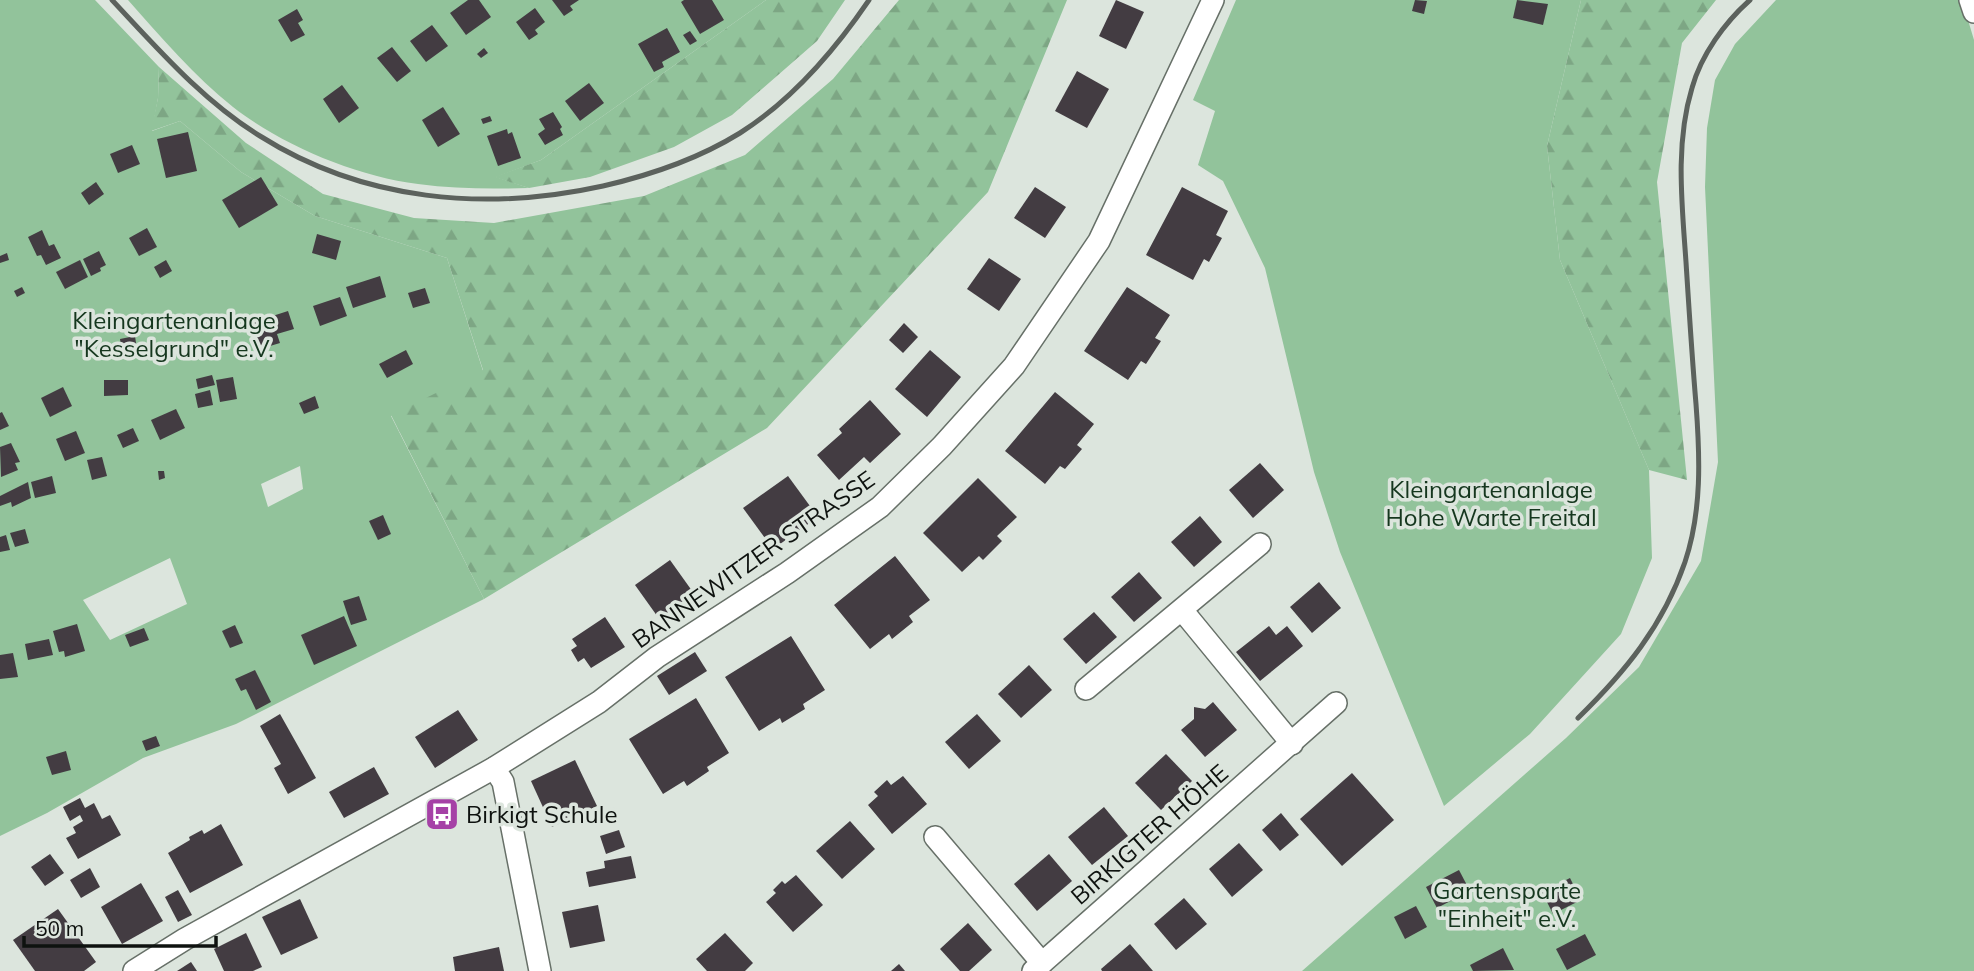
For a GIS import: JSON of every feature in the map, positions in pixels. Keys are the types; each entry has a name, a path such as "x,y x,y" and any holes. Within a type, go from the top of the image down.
{"street":[{"name":"BANNEWITZER STRASSE","path":"134,971 185,939 494,768 599,702 649,663 787,573 880,507 942,446 1014,366 1099,241 1213,0"},
{"path":"1970,0 1974,12"},
{"path":"1086,689 1260,544"},
{"path":"1182,610 1292,744"},
{"name":"BIRKIGTER HÖHE","path":"935,836 1037,967 1336,703"},
{"path":"494,768 503,782 540,971"}],"green space":[{"name":"Kleingartenanlage \"Kesselgrund\" e.V.","path":"0,0 95,0 159,67 158,98 152,131 180,121 241,172 315,216 447,258 483,371 391,416 484,599 236,724 143,758 47,813 0,836","holes":["300,466 303,489 268,507 261,484","170,558 187,604 110,640 83,600"]},
{"path":"128,0 766,0 541,160 496,177 529,188 474,188 394,180 345,166 296,146 252,121 205,83"},
{"path":"766,0 845,0 817,41 732,115 674,147 590,177 529,188 494,177 541,160"},
{"path":"899,0 1067,0 988,192 767,428 484,599 391,415 483,370 447,258 315,216 241,172 180,121 151,131 158,98 159,67 246,143 323,194 414,218 494,223 644,196 745,155 833,79"},
{"name":"Kleingartenanlage Hohe Warte Freital","path":"1236,0 1581,0 1547,146 1560,260 1649,470 1652,558 1621,634 1530,734 1444,806 1340,552 1314,472 1265,268 1223,181 1198,165 1215,111 1193,100"},
{"path":"1581,0 1716,0 1682,43 1657,182 1687,480 1649,470 1560,260 1547,146"},
{"name":"Gartensparte \"Einheit\" e.V.","path":"1776,0 1962,0 1974,40 1974,971 1302,971 1566,738 1639,667 1701,561 1718,462 1705,187 1707,128 1715,80 1735,44"}],"building":[{"path":"468,0 479,0 491,17 466,35 450,13"},
{"path":"552,0 579,0 570,6 573,10 564,16"},
{"path":"712,0 724,20 700,34 681,2"},
{"path":"1116,0 1144,12 1126,49 1099,36"},
{"path":"1415,0 1427,1 1424,14 1412,11"},
{"path":"1517,0 1548,4 1543,25 1513,18"},
{"path":"535,8 545,22 535,30 538,34 529,40 516,22"},
{"path":"297,9 303,20 298,23 305,35 291,42 278,20"},
{"path":"432,25 448,46 426,62 410,41"},
{"path":"667,28 680,52 662,62 664,67 654,72 638,44"},
{"path":"690,31 697,41 690,45 683,35"},
{"path":"392,47 411,71 397,82 377,58"},
{"path":"484,48 488,53 481,58 477,54"},
{"path":"1077,71 1109,89 1087,128 1055,111"},
{"path":"589,83 604,103 580,121 565,101"},
{"path":"342,85 359,108 339,123 323,99"},
{"path":"443,107 460,134 438,147 422,120"},
{"path":"553,112 562,127 560,129 563,135 545,145 538,134 545,129 539,119"},
{"path":"490,116 492,121 483,124 481,119"},
{"path":"507,129 508,134 512,132 521,158 498,166 487,136"},
{"path":"188,132 197,171 166,178 157,139"},
{"path":"132,145 140,164 118,173 110,154"},
{"path":"261,177 278,205 239,228 222,200"},
{"path":"96,182 104,194 89,205 81,193"},
{"path":"1035,187 1066,207 1045,238 1014,218"},
{"path":"1182,187 1228,211 1216,235 1222,238 1209,262 1204,259 1193,280 1146,255"},
{"path":"147,228 157,247 139,256 129,238"},
{"path":"42,230 49,246 54,244 61,258 46,265 41,255 37,256 28,237"},
{"path":"317,234 341,241 336,260 312,253"},
{"path":"99,251 106,265 91,276 83,259"},
{"path":"7,253 9,260 0,263 0,256"},
{"path":"989,258 1021,279 999,311 967,289"},
{"path":"80,260 88,277 65,289 56,272"},
{"path":"166,260 172,271 160,278 154,267"},
{"path":"380,276 386,297 353,308 346,287"},
{"path":"22,287 25,293 17,297 14,291"},
{"path":"1127,287 1170,315 1155,338 1161,341 1146,364 1141,361 1128,380 1084,351"},
{"path":"425,288 430,303 413,308 408,293"},
{"path":"340,297 347,316 320,326 313,306"},
{"path":"288,311 294,329 277,334 280,343 260,349 251,323"},
{"path":"904,323 918,337 903,353 889,340"},
{"path":"135,336 137,350 122,352 120,339"},
{"path":"406,350 413,364 387,378 379,364"},
{"path":"930,350 961,377 927,417 895,389"},
{"path":"212,375 215,385 198,389 196,379"},
{"path":"233,377 237,399 220,402 216,380"},
{"path":"104,380 128,380 128,395 104,396"},
{"path":"63,387 72,406 50,417 41,398"},
{"path":"210,390 213,405 198,408 195,394"},
{"path":"1055,392 1094,424 1077,445 1082,449 1065,469 1060,466 1045,484 1005,451"},
{"path":"315,396 319,408 304,414 299,403"},
{"path":"870,400 901,434 870,463 864,457 839,480 817,455 842,433 839,429"},
{"path":"176,409 185,428 160,440 151,420"},
{"path":"2,412 9,426 0,430 0,413"},
{"path":"133,428 139,441 123,448 117,435"},
{"path":"76,431 85,453 65,461 56,439"},
{"path":"11,443 20,462 15,463 18,470 1,477 0,447"},
{"path":"102,457 107,476 92,480 87,460"},
{"path":"1260,463 1284,490 1253,518 1229,490"},
{"path":"158,471 164,471 165,478 159,480"},
{"path":"52,476 56,493 35,498 31,482"},
{"path":"788,476 818,517 773,549 743,508"},
{"path":"978,478 1017,517 997,536 1002,541 983,560 979,556 962,572 923,533"},
{"path":"28,482 31,498 12,507 11,502 0,506 0,496"},
{"path":"383,515 391,534 378,540 369,521"},
{"path":"1200,516 1222,542 1194,567 1171,542"},
{"path":"25,529 29,543 15,547 10,533"},
{"path":"6,535 10,550 0,552 0,537"},
{"path":"895,556 930,600 909,616 913,622 892,639 889,634 870,649 834,605"},
{"path":"670,560 695,595 660,620 635,585"},
{"path":"1139,572 1162,598 1134,622 1111,597"},
{"path":"1319,582 1341,608 1312,633 1290,607"},
{"path":"359,596 367,620 351,625 343,601"},
{"path":"1094,612 1117,637 1086,664 1063,639"},
{"path":"344,616 357,646 314,665 301,635"},
{"path":"605,617 625,647 591,668 584,658 578,662 571,650 577,646 572,639"},
{"path":"77,624 85,651 65,657 64,651 59,652 53,631"},
{"path":"235,625 243,643 230,648 222,631"},
{"path":"1269,626 1276,635 1287,626 1303,646 1260,681 1236,652"},
{"path":"144,628 149,640 130,647 125,635"},
{"path":"791,636 825,690 803,704 805,709 782,723 780,718 759,731 725,677"},
{"path":"49,639 53,655 28,660 25,644"},
{"path":"695,652 707,671 669,695 657,676"},
{"path":"13,653 18,677 0,679 0,655"},
{"path":"1029,665 1052,690 1021,718 998,694"},
{"path":"255,670 271,702 256,710 246,689 241,691 235,679"},
{"path":"696,698 729,753 707,767 709,771 687,786 684,781 663,794 629,739"},
{"path":"1213,702 1237,730 1205,757 1181,730 1194,719 1194,707 1205,709"},
{"path":"458,710 478,740 435,768 415,737"},
{"path":"280,714 316,778 288,794 274,768 281,764 260,726"},
{"path":"977,714 1001,741 969,769 945,742"},
{"path":"156,736 160,746 146,751 142,741"},
{"path":"66,751 71,770 52,775 46,757"},
{"path":"1166,754 1192,781 1161,810 1135,783"},
{"path":"575,760 597,806 552,827 531,781"},
{"path":"374,767 389,794 344,818 329,792"},
{"path":"1352,773 1394,820 1342,866 1300,819"},
{"path":"903,776 927,804 892,834 868,805 878,796 874,792 887,780 891,785"},
{"path":"80,798 85,808 94,803 102,819 110,815 121,835 78,859 66,838 76,833 73,827 83,821 80,815 70,821 63,807"},
{"path":"1104,807 1128,836 1092,865 1068,837"},
{"path":"1281,813 1299,835 1280,851 1262,830"},
{"path":"850,821 875,849 842,879 816,851"},
{"path":"221,824 243,865 190,893 168,853 190,840 189,837 202,830 204,834"},
{"path":"619,830 625,847 606,854 600,836"},
{"path":"1239,843 1263,870 1232,897 1209,869"},
{"path":"50,854 64,873 45,886 31,867"},
{"path":"1049,854 1072,881 1037,911 1014,884"},
{"path":"631,856 636,878 589,887 586,872 605,868 604,861"},
{"path":"90,868 100,887 81,898 70,880"},
{"path":"1459,870 1470,891 1437,908 1426,887"},
{"path":"796,875 823,905 793,932 766,902 776,893 773,890 782,881 785,884"},
{"path":"1570,878 1581,900 1553,914 1542,892"},
{"path":"141,883 163,921 122,944 101,907"},
{"path":"178,890 192,915 178,922 165,897"},
{"path":"1184,898 1207,924 1176,950 1154,924"},
{"path":"300,899 318,938 281,955 262,917"},
{"path":"598,905 605,941 570,948 562,912"},
{"path":"1416,906 1427,927 1405,939 1394,917"},
{"path":"58,909 96,962 84,971 35,971 13,940"},
{"path":"968,923 992,950 969,971 960,971 940,949"},
{"path":"246,933 262,967 253,971 224,971 214,949"},
{"path":"725,933 753,963 745,971 707,971 696,959"},
{"path":"1585,934 1596,955 1567,970 1556,949"},
{"path":"1130,944 1153,971 1102,971 1101,969"},
{"path":"499,947 504,971 455,971 453,957"},
{"path":"1503,948 1514,970 1473,971 1470,965"},
{"path":"191,962 197,971 177,971"},
{"path":"899,964 905,971 891,971"}],"railway":[{"path":"112,0 200,91 239,122 299,158 340,175 383,187 470,199 559,194 603,186 639,177 708,151 759,120 795,90 842,37 869,0"},
{"path":"1578,718 1627,665 1654,627 1676,585 1691,543 1699,464 1682,196 1683,131 1692,88 1701,63 1723,29 1750,0"}],"place":[{"name":"Birkigt Schule","path":"442,814"}]}
